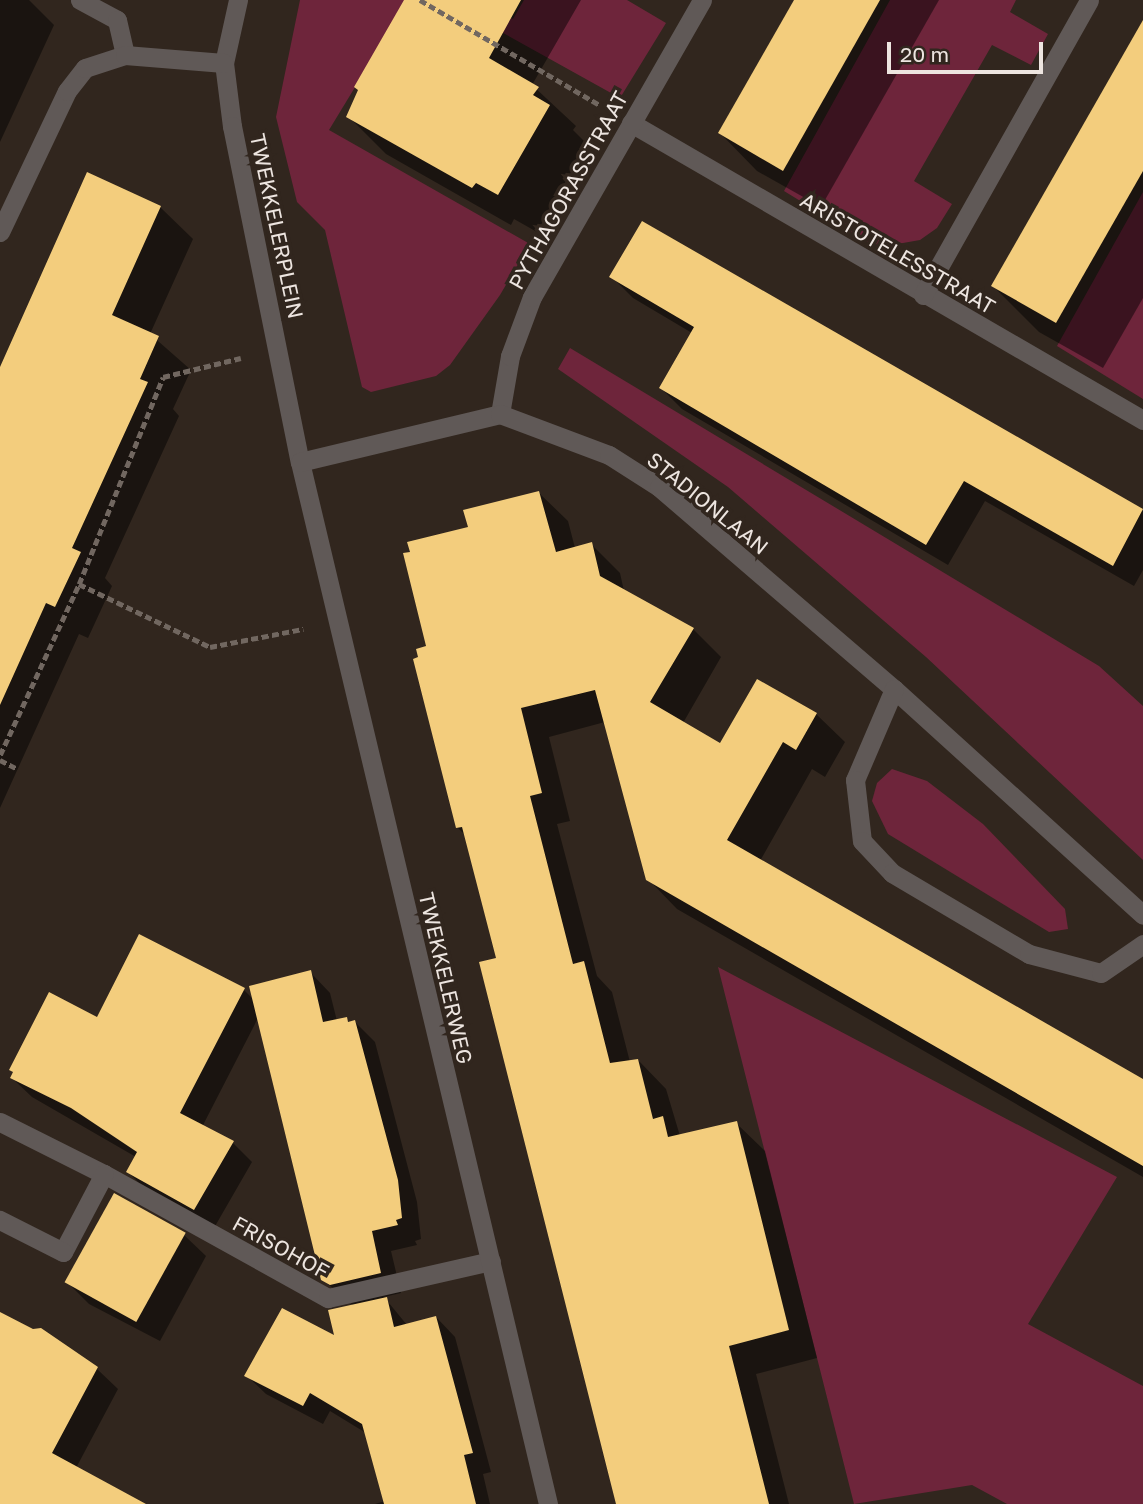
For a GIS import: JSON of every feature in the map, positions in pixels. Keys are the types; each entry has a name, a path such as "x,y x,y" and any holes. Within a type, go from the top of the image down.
{"street":[{"path":"80,0 117,20 125,55"},
{"name":"TWEKKELERPLEIN","path":"238,0 224,63 232,126 280,348 300,462"},
{"name":"PYTHAGORASSTRAAT","path":"500,414 510,356 531,297 702,0"},
{"path":"923,295 1089,0"},
{"path":"0,232 67,91 85,68 125,55 224,63"},
{"name":"ARISTOTELESSTRAAT","path":"631,123 923,295 1143,420"},
{"path":"300,462 500,414"},
{"name":"STADIONLAAN","path":"500,414 609,454 659,487 894,689 1143,915"},
{"name":"TWEKKELERWEG","path":"300,462 548,1504"},
{"path":"894,689 856,780 862,841 892,873 1030,954 1101,973 1143,944"},
{"name":"FRISOHOF","path":"0,1122 104,1174 328,1298 491,1261"},
{"path":"0,1220 63,1252 104,1174"}],"path":[{"path":"420,0 631,123"},
{"path":"16,768 0,758 79,584 163,377 280,348"},
{"path":"79,584 210,647 339,622"}],"shaded area":[{"path":"300,0 408,0 329,130 530,244 500,295 450,365 436,376 371,392 362,387 325,230 297,202 276,117"},
{"path":"444,0 480,0 513,19 524,0 627,0 666,23 620,98"},
{"path":"890,0 1016,0 1010,12 1048,34 1031,65 992,45 914,181 952,204 937,228 920,240 886,246 869,243 784,191"},
{"path":"1143,192 1143,399 1057,346"},
{"path":"570,348 1099,666 1143,706 1143,860 926,657 728,487 558,369"},
{"path":"892,769 927,781 983,824 1065,909 1068,929 1049,932 888,834 872,801 877,783"},
{"path":"718,967 1117,1177 1028,1324 1143,1386 1143,1504 1007,1504 972,1485 854,1504"}],"building":[{"path":"404,0 521,0 489,58 539,87 533,95 550,105 498,195 476,183 472,188 346,117 358,90 354,87"},
{"path":"794,0 880,0 783,171 718,133"},
{"path":"1143,20 1143,171 1056,323 991,286"},
{"path":"87,172 161,206 112,315 159,336 140,379 148,382 72,548 81,552 55,607 46,603 0,705 0,367"},
{"path":"642,221 1143,509 1113,566 964,481 926,545 659,388 694,327 609,277"},
{"path":"539,491 556,552 592,542 600,576 694,628 650,702 720,743 757,679 817,713 796,750 783,742 727,840 1143,1079 1143,1166 646,880 595,690 521,708 542,793 530,796 573,964 584,961 610,1063 638,1059 653,1119 663,1116 668,1137 737,1121 789,1330 729,1346 769,1504 616,1504 479,962 496,958 462,827 456,828 413,659 418,657 416,649 426,646 403,553 410,552 407,542 468,527 463,510"},
{"path":"139,934 245,988 180,1113 234,1141 194,1210 126,1172 137,1152 71,1108 10,1078 13,1072 9,1070 49,992 97,1017"},
{"path":"311,970 323,1022 347,1017 348,1022 355,1020 398,1180 402,1218 396,1220 398,1225 372,1231 381,1273 330,1285 321,1280 249,986"},
{"path":"114,1193 186,1233 136,1322 65,1282"},
{"path":"387,1297 394,1327 436,1316 473,1453 464,1455 476,1504 384,1504 362,1424 310,1393 303,1406 244,1376 282,1308 334,1335 328,1310"},
{"path":"0,1312 33,1329 41,1328 98,1367 52,1453 146,1504 0,1504"}]}
